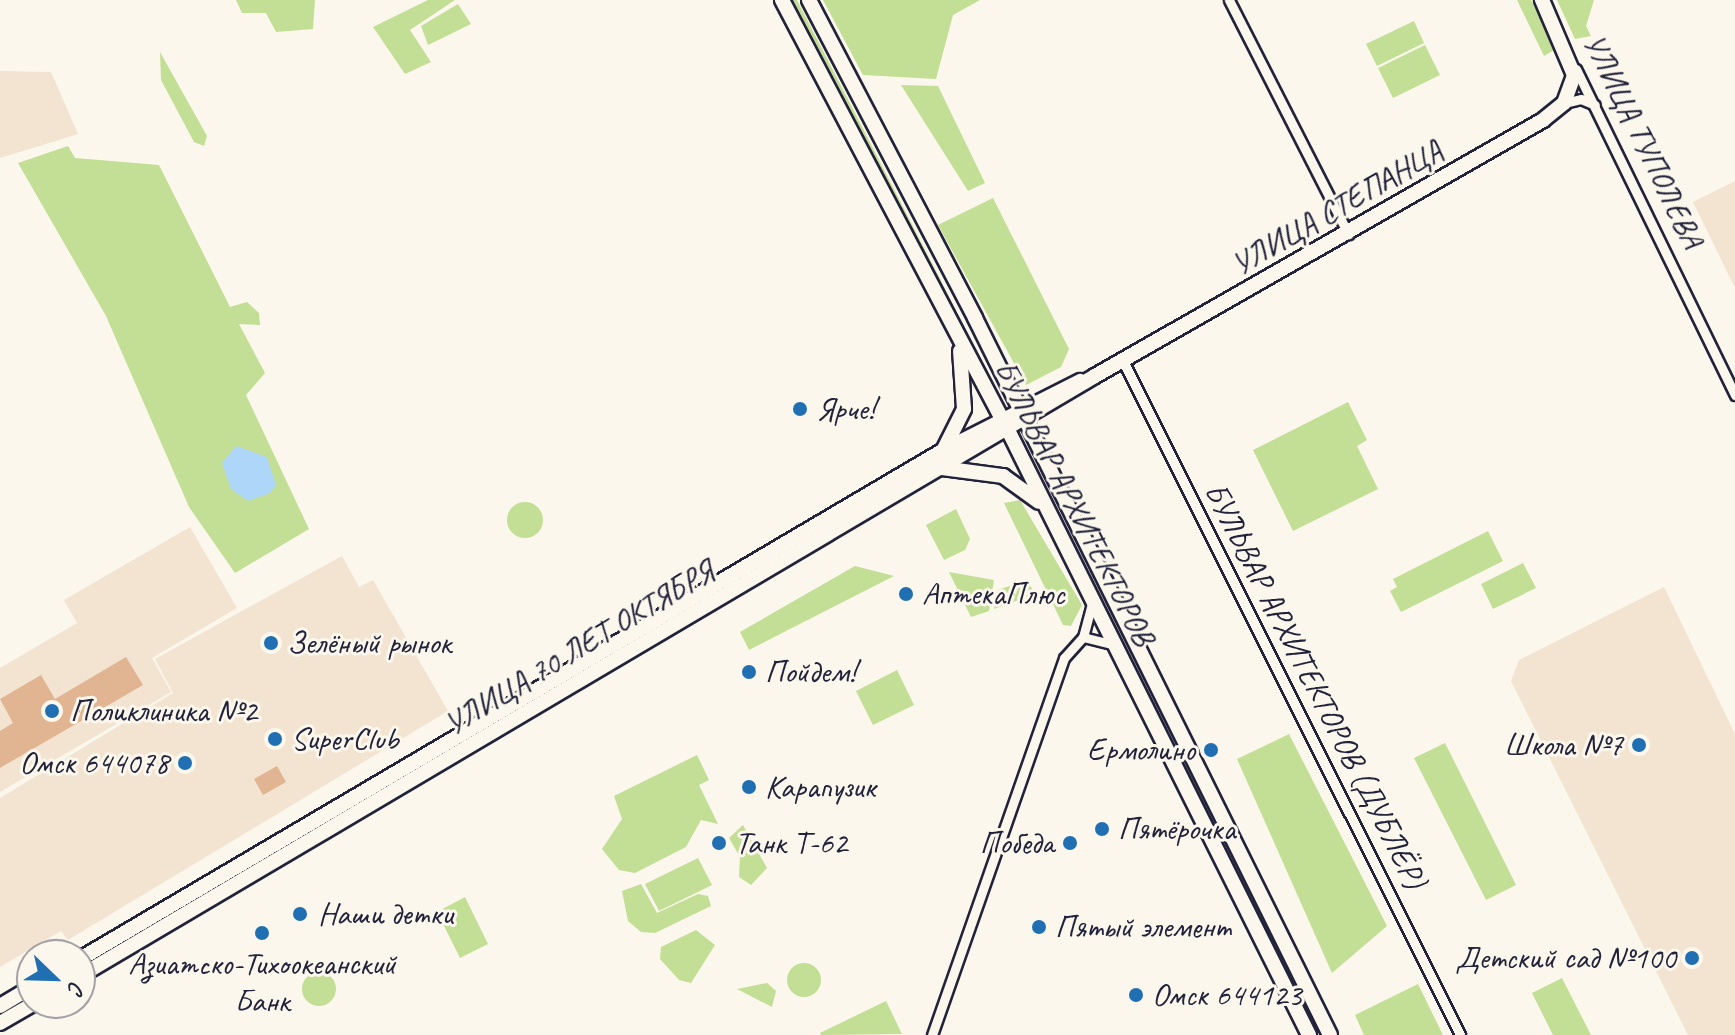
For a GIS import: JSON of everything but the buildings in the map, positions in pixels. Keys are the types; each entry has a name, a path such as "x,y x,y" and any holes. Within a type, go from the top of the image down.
{"main road":[{"name":"БУЛЬВАР АРХИТЕКТОРОВ","path":"782,0 1004,424 1309,1035"},
{"name":"БУЛЬВАР АРХИТЕКТОРОВ","path":"812,0 1023,414 1330,1035"},
{"name":"УЛИЦА ТУПОЛЕВА","path":"1542,1 1573,63"},
{"path":"1564,103 1573,63"},
{"name":"УЛИЦА СТЕПАНЦА","path":"1023,414 1348,234 1564,103"},
{"path":"942,451 962,414 966,385 954,328"},
{"name":"УЛИЦА 70 ЛЕТ ОКТЯБРЯ","path":"96,950 942,451 1023,414"},
{"name":"УЛИЦА 70 ЛЕТ ОКТЯБРЯ","path":"96,967 941,468 1004,424"},
{"path":"941,468 1003,476 1046,507"}],"street":[{"path":"1229,0 1348,234"},
{"name":"УЛИЦА ТУПОЛЕВА","path":"1573,63 1735,395"},
{"path":"1564,103 1581,99 1597,107"},
{"name":"БУЛЬВАР АРХИТЕКТОРОВ (ДУБЛЁР)","path":"1123,361 1460,1035"},
{"path":"932,1035 1054,682 1082,638 1092,600"},
{"path":"1082,638 1115,645"}],"shaded area":[{"path":"0,71 51,72 78,134 0,158"},
{"path":"1735,181 1735,288 1693,202"},
{"path":"190,527 237,608 152,658 171,692 0,792 0,668 77,623 64,600"},
{"path":"342,556 359,587 373,580 448,711 70,939 61,931 47,939 16,939 16,958 0,967 0,798 173,693 155,659"},
{"name":"Школа №7","path":"1664,587 1735,734 1735,1035 1688,1035 1511,681 1519,660"}],"green space":[{"path":"236,0 315,0 313,29 276,32 266,13 242,13"},
{"path":"428,0 455,0 410,30 431,62 405,74 373,27"},
{"path":"793,0 797,0 1000,396"},
{"path":"823,0 980,0 953,15 936,79 863,75"},
{"path":"1517,0 1531,0 1556,49 1544,56"},
{"path":"1557,0 1594,0 1586,26 1591,36 1575,39"},
{"path":"458,4 471,24 428,45 421,26"},
{"path":"1414,21 1424,43 1377,66 1366,44"},
{"path":"1425,45 1440,75 1393,98 1378,68"},
{"path":"160,52 207,136 204,146 194,142 161,80"},
{"path":"901,85 938,86 985,183 968,191"},
{"path":"68,146 75,158 159,165 230,307 247,302 259,313 260,325 239,324 265,373 246,395 309,529 235,573 189,507 106,316 18,163"},
{"path":"993,198 1069,349 1061,367 1026,385 938,225"},
{"path":"1348,402 1367,440 1357,446 1378,489 1293,531 1253,450"},
{"path":"1020,500 1082,605 1071,626 1063,625 1004,503"},
{"path":"525,502 538,507 543,520 538,533 525,538 512,533 507,520 512,507"},
{"path":"956,509 970,539 965,550 944,560 926,525"},
{"path":"1488,531 1503,561 1401,612 1390,591 1397,587 1393,579"},
{"path":"1523,563 1536,588 1493,609 1481,584"},
{"path":"855,566 894,576 749,650 740,632"},
{"path":"949,572 994,580 989,611 971,617"},
{"path":"1027,580 1035,594 994,609 998,590"},
{"path":"897,670 914,705 873,725 856,691"},
{"path":"1289,734 1387,926 1332,973 1237,759"},
{"path":"1445,743 1516,885 1486,900 1414,758"},
{"path":"697,755 709,780 699,785 718,824 701,820 686,847 635,873 619,870 602,849 622,819 614,796"},
{"path":"1185,765 1191,769 1295,981 1290,980"},
{"path":"743,825 767,868 751,885 739,877 740,857 729,838"},
{"path":"698,858 712,885 659,911 645,884"},
{"path":"641,884 657,913 698,894 708,896 711,906 655,933 641,932 628,921 622,891"},
{"path":"465,897 488,944 460,958 437,912"},
{"path":"696,930 715,945 691,983 679,980 660,959 661,947"},
{"path":"804,963 816,968 821,980 816,992 804,997 792,992 787,980 792,968"},
{"path":"319,972 331,977 336,989 331,1001 319,1006 307,1001 302,989 307,977"},
{"path":"1562,978 1591,1035 1553,1035 1532,993"},
{"path":"767,983 776,991 772,1007 737,989"},
{"path":"1418,984 1443,1035 1364,1035 1355,1015"},
{"path":"886,1001 902,1034 821,1035 820,1033"}],"water":[{"path":"236,446 267,457 276,485 270,493 248,501 231,489 222,463"}],"place":[{"name":"Ярче!","path":"800,409"},
{"name":"АптекаПлюс","path":"906,594"},
{"name":"Зелёный рынок","path":"271,643"},
{"name":"Пойдем!","path":"749,672"},
{"name":"Поликлиника №2","path":"52,711"},
{"name":"SuperClub","path":"275,739"},
{"name":"Школа №7","path":"1639,745"},
{"name":"Ермолино","path":"1211,750"},
{"name":"Омск 644078","path":"185,763"},
{"name":"Карапузик","path":"749,787"},
{"name":"Пятёрочка","path":"1102,829"},
{"name":"Танк Т-62","path":"719,843"},
{"name":"Победа","path":"1070,843"},
{"name":"Наши детки","path":"300,914"},
{"name":"Пятый элемент","path":"1039,927"},
{"name":"Азиатско-Тихоокеанский Банк","path":"262,933"},
{"name":"Детский сад №100","path":"1692,958"},
{"name":"Омск 644123","path":"1136,995"}]}
